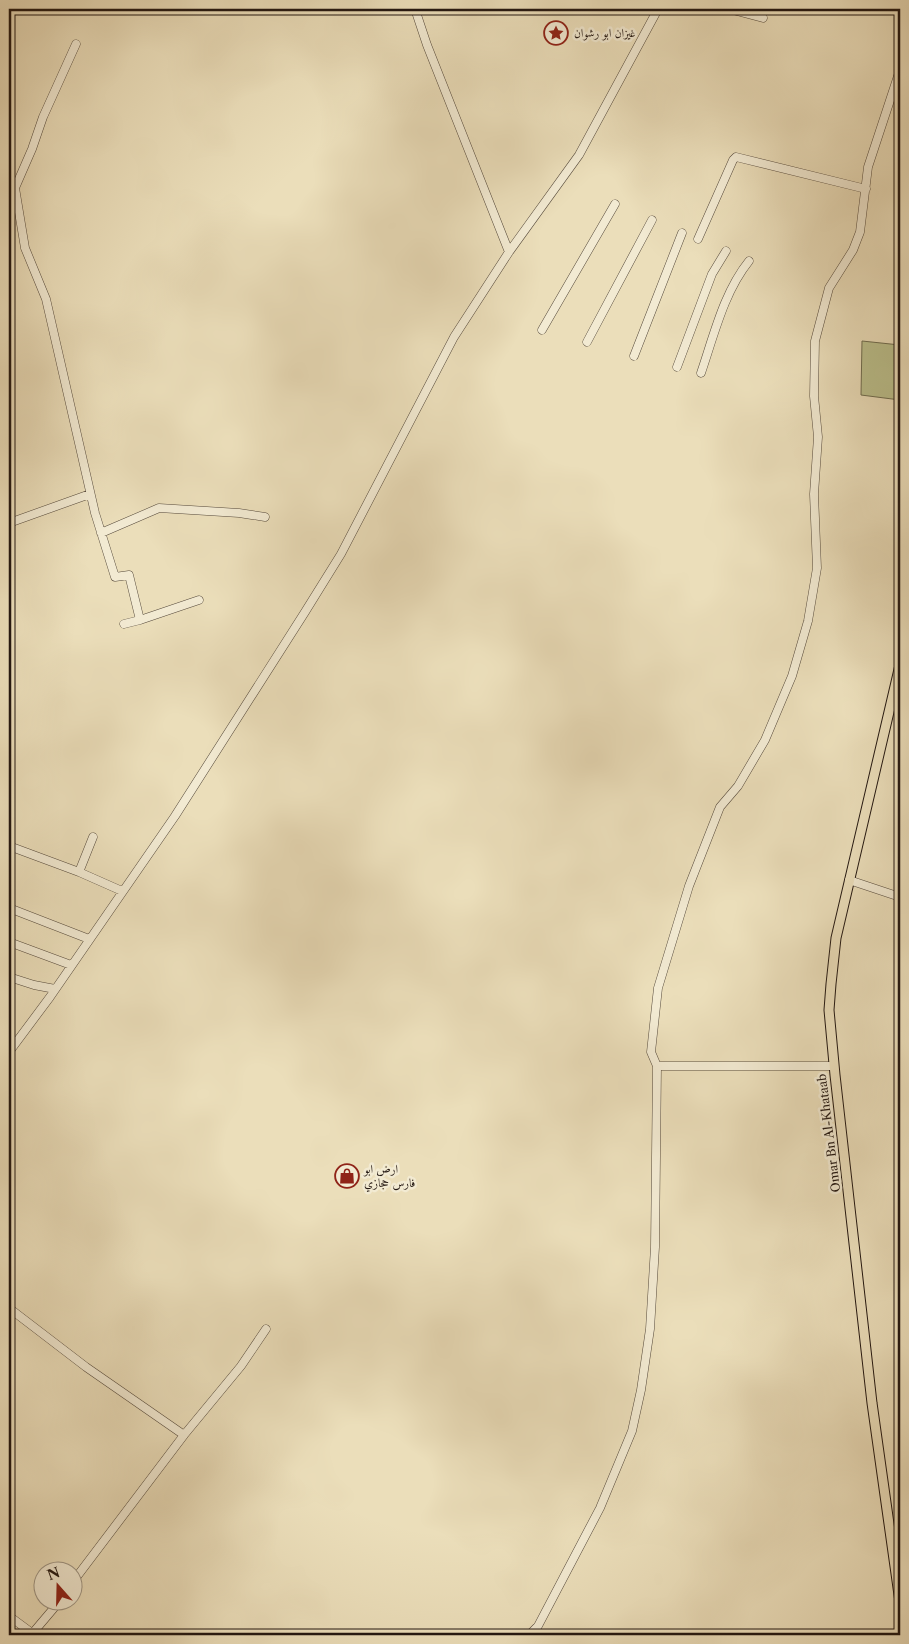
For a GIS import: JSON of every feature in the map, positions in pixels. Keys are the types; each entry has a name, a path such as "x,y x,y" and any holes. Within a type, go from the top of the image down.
{"main road":[{"name":"Omar Bn Al-Khataab","path":"900,665 836,938 830,984 834,1066 872,1403 900,1602"}],"street":[{"path":"416,9 427,45 509,252"},
{"path":"9,1052 175,816 341,554 454,337 509,252 579,155 658,9"},
{"path":"729,9 763,18"},
{"path":"76,44 43,117 32,149 15,188 25,248 46,299 90,494 115,577 129,575 140,620"},
{"path":"529,1635 538,1626 600,1508 632,1431 638,1406 650,1329 655,1247 656,1066 651,1052 658,988 689,886 720,807 738,786 765,740 792,676 808,621 817,568 814,494 818,437 814,396 815,342 829,288 853,250 860,232 868,167 900,70"},
{"path":"698,239 736,157 866,189"},
{"path":"542,330 615,204"},
{"path":"587,342 652,220"},
{"path":"634,356 682,233"},
{"path":"677,367 712,274 726,251"},
{"path":"701,373 729,294 738,274 749,261"},
{"path":"9,523 90,494"},
{"path":"101,532 159,508 239,513 265,517"},
{"path":"124,624 199,600"},
{"path":"79,872 92,837"},
{"path":"9,846 79,872 122,891"},
{"path":"849,880 900,897"},
{"path":"9,908 89,939"},
{"path":"9,942 71,966"},
{"path":"9,977 55,989"},
{"path":"656,1066 834,1066"},
{"path":"9,1308 86,1367 184,1435"},
{"path":"82,1570 184,1435 241,1366 266,1329"},
{"path":"9,1616 31,1634 50,1612"}],"green space":[{"path":"862,341 900,345 900,400 861,395"}],"place":[{"name":"غيزان ابو رشوان","path":"556,33"},
{"name":"ارض ابو فارس حجازي","path":"347,1176"}]}
